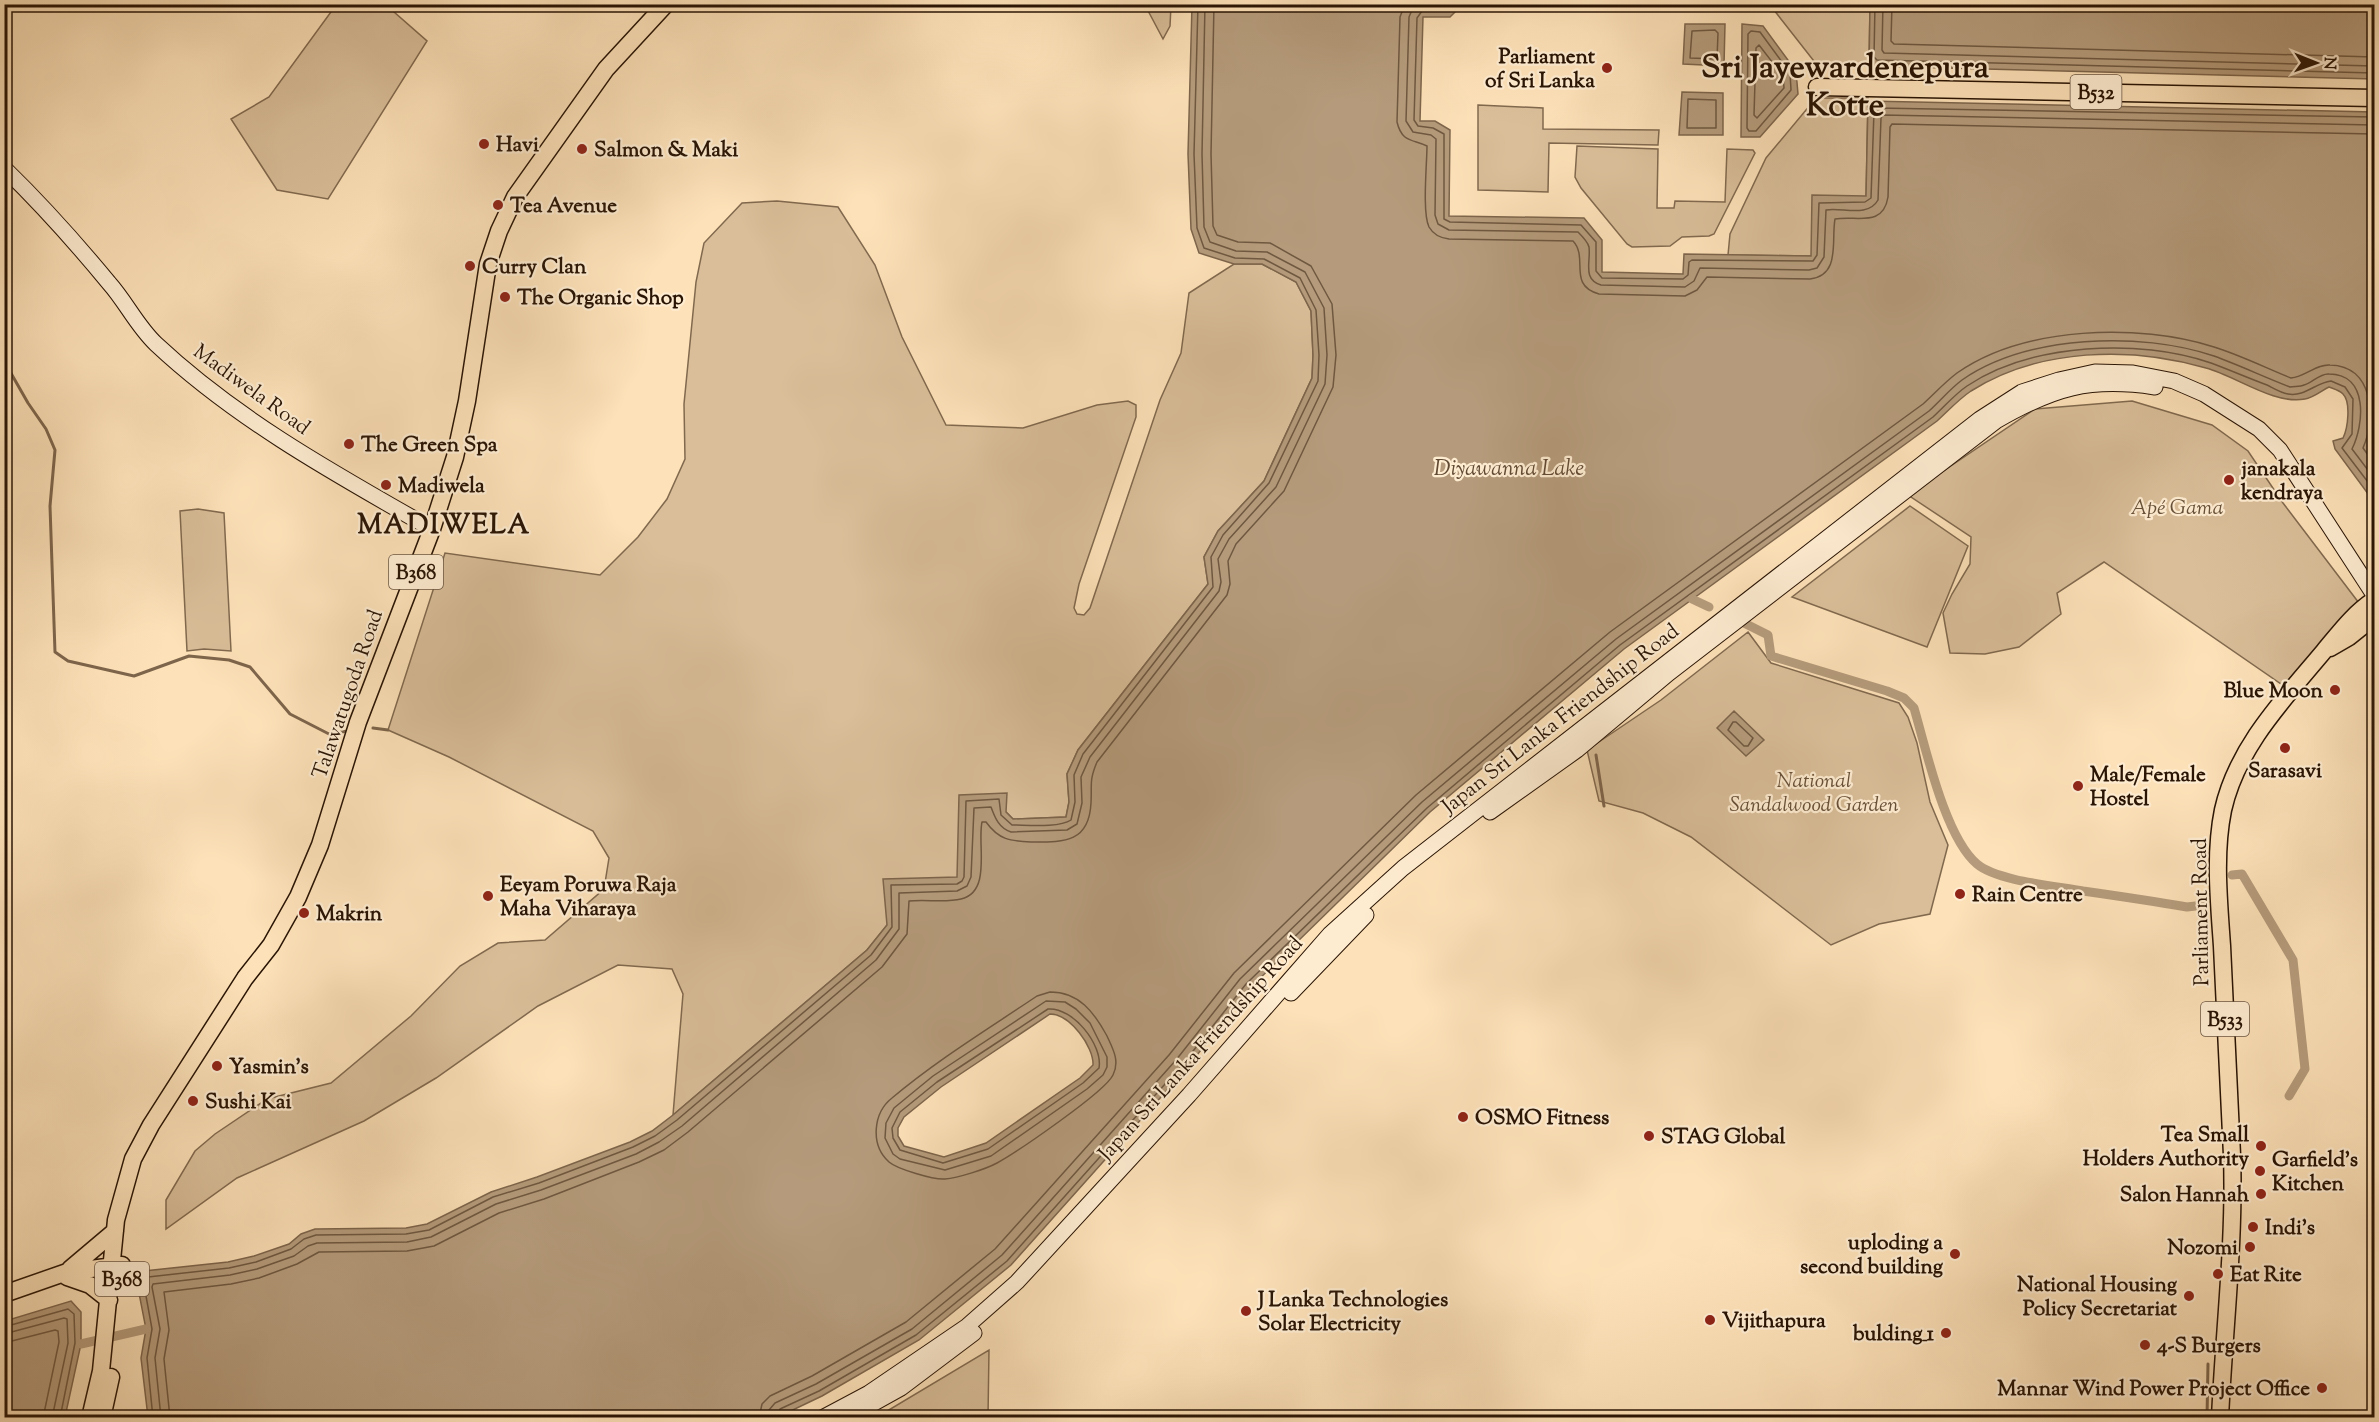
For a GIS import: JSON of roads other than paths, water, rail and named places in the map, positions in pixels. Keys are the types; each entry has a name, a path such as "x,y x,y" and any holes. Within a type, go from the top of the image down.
{"main road":[{"name":"Talawatugoda Road","path":"102,1418 117,1270 116,1220 133,1159 151,1125 245,978 271,945 298,897 320,845 366,702 432,529 462,426 488,264 505,217 515,197 606,69 666,4"},
{"name":"B532","path":"2374,89 1817,82 2374,98"},
{"name":"Madiwela Road","path":"4,168 111,285 134,319 156,343 212,391 340,476 432,529"},
{"name":"Japan Sri Lanka Friendship Road","path":"822,1418 869,1393 966,1327 1017,1282 1189,1095 1330,934 1403,868 1980,418 2022,392 2095,372 2133,373 2174,381 2204,394 2259,429 2280,450 2355,566 2374,605"},
{"name":"Japan Sri Lanka Friendship Road","path":"848,1418 901,1388 968,1338 1023,1290 1309,973 1407,874 1577,750 1669,673 1996,421 2030,401 2070,387 2109,382 2170,389 2230,416 2258,436 2275,458 2374,605"},
{"path":"2355,566 2374,575"},
{"name":"Parliament Road","path":"2220,1418 2232,1168 2218,842 2223,809 2238,765 2286,694 2324,652 2342,627 2374,605"},
{"name":"Talawatugoda Road","path":"112,1323 109,1300 126,1234 124,1197"},
{"path":"67,1274 115,1231"},
{"path":"4,1294 67,1274 117,1270"},
{"path":"67,1274 90,1285 109,1300"},
{"name":"Talawatugoda Road","path":"90,1418 106,1371"}],"water":[{"name":"Diyawanna Lake","path":"1192,5 1462,5 1450,17 1423,17 1420,121 1435,121 1450,130 1449,216 1584,218 1602,240 1602,272 1683,274 1684,254 1811,256 1812,195 1866,196 1868,101 2374,112 2374,502 2335,449 2333,441 2343,438 2345,434 2348,409 2343,394 2329,387 2314,396 2293,400 2268,394 2206,368 2147,356 2117,354 2055,359 2026,366 1998,377 1971,391 1937,421 1624,649 1430,812 1250,988 1186,1069 1011,1265 919,1340 822,1396 776,1418 148,1417 141,1358 146,1329 137,1283 144,1271 228,1262 254,1256 289,1244 301,1234 315,1229 406,1228 427,1224 491,1192 630,1142 652,1131 673,1115 867,950 887,925 883,879 957,877 959,795 1007,793 1006,812 1013,819 1066,817 1069,802 1067,774 1078,750 1208,584 1204,557 1218,531 1264,481 1312,378 1311,311 1296,282 1262,264 1234,264 1199,253 1191,229 1188,154","holes":["1050,1014 1058,1015 1073,1025 1090,1049 1093,1065 1080,1078 986,1143 944,1157 904,1146 898,1136 898,1128 904,1117 941,1087"]},
{"path":"1870,5 2374,5 2374,79 1869,66"},
{"path":"1685,24 1725,24 1724,66 1683,64"},
{"path":"1742,24 1763,26 1796,71 1798,94 1760,137 1741,137"},
{"path":"1682,92 1723,93 1723,135 1679,135"},
{"path":"1734,711 1764,740 1746,756 1717,728"},
{"path":"71,1301 81,1312 81,1344 65,1417 5,1417 5,1321"}],"waterway":[{"path":"4,361 46,429 55,450 50,506 55,652 68,661 134,676 189,656 229,660 250,667 290,714 329,734 348,731"},
{"path":"1692,599 1709,607"},
{"path":"1744,623 1768,635 1771,656 1887,691 1904,698 1914,708 1946,814 1966,851 1977,864 1986,870 2012,879 2043,885 2187,907 2204,905"},
{"path":"373,728 388,730"},
{"path":"1596,755 1604,806"},
{"path":"2232,875 2242,874 2293,960 2305,1069 2289,1096"},
{"path":"81,1344 146,1329"},
{"path":"2207,1418 2208,1364"}],"place":[{"name":"Parliament of Sri Lanka","path":"1607,68"},
{"name":"Havi","path":"484,144"},
{"name":"Salmon & Maki","path":"582,149"},
{"name":"Tea Avenue","path":"498,205"},
{"name":"Curry Clan","path":"470,266"},
{"name":"The Organic Shop","path":"505,297"},
{"name":"The Green Spa","path":"349,444"},
{"name":"janakala kendraya","path":"2229,480"},
{"name":"Madiwela","path":"386,485"},
{"name":"Blue Moon","path":"2335,690"},
{"name":"Sarasavi","path":"2285,748"},
{"name":"Male/Female Hostel","path":"2078,786"},
{"name":"Rain Centre","path":"1960,894"},
{"name":"Eeyam Poruwa Raja Maha Viharaya","path":"488,896"},
{"name":"Makrin","path":"304,913"},
{"name":"Yasmin's","path":"217,1066"},
{"name":"Sushi Kai","path":"193,1101"},
{"name":"OSMO Fitness","path":"1463,1117"},
{"name":"STAG Global","path":"1649,1136"},
{"name":"Tea Small Holders Authority","path":"2261,1146"},
{"name":"Garfield's Kitchen","path":"2260,1171"},
{"name":"Salon Hannah","path":"2261,1194"},
{"name":"Indi's","path":"2253,1227"},
{"name":"Nozomi","path":"2250,1247"},
{"name":"uploding a second building","path":"1955,1254"},
{"name":"Eat Rite","path":"2218,1274"},
{"name":"National Housing Policy Secretariat","path":"2189,1296"},
{"name":"J Lanka Technologies Solar Electricity","path":"1246,1311"},
{"name":"Vijithapura","path":"1710,1320"},
{"name":"bulding_1","path":"1946,1333"},
{"name":"4-S Burgers","path":"2145,1345"},
{"name":"Mannar Wind Power Project Office","path":"2322,1388"}],"district":[{"name":"Sri Jayewardenepura Kotte","path":"1845,84"},
{"name":"MADIWELA","path":"444,524"}],"park label":[{"name":"Apé Gama","path":"2177,507"},
{"name":"National Sandalwood Garden","path":"1814,792"}]}
